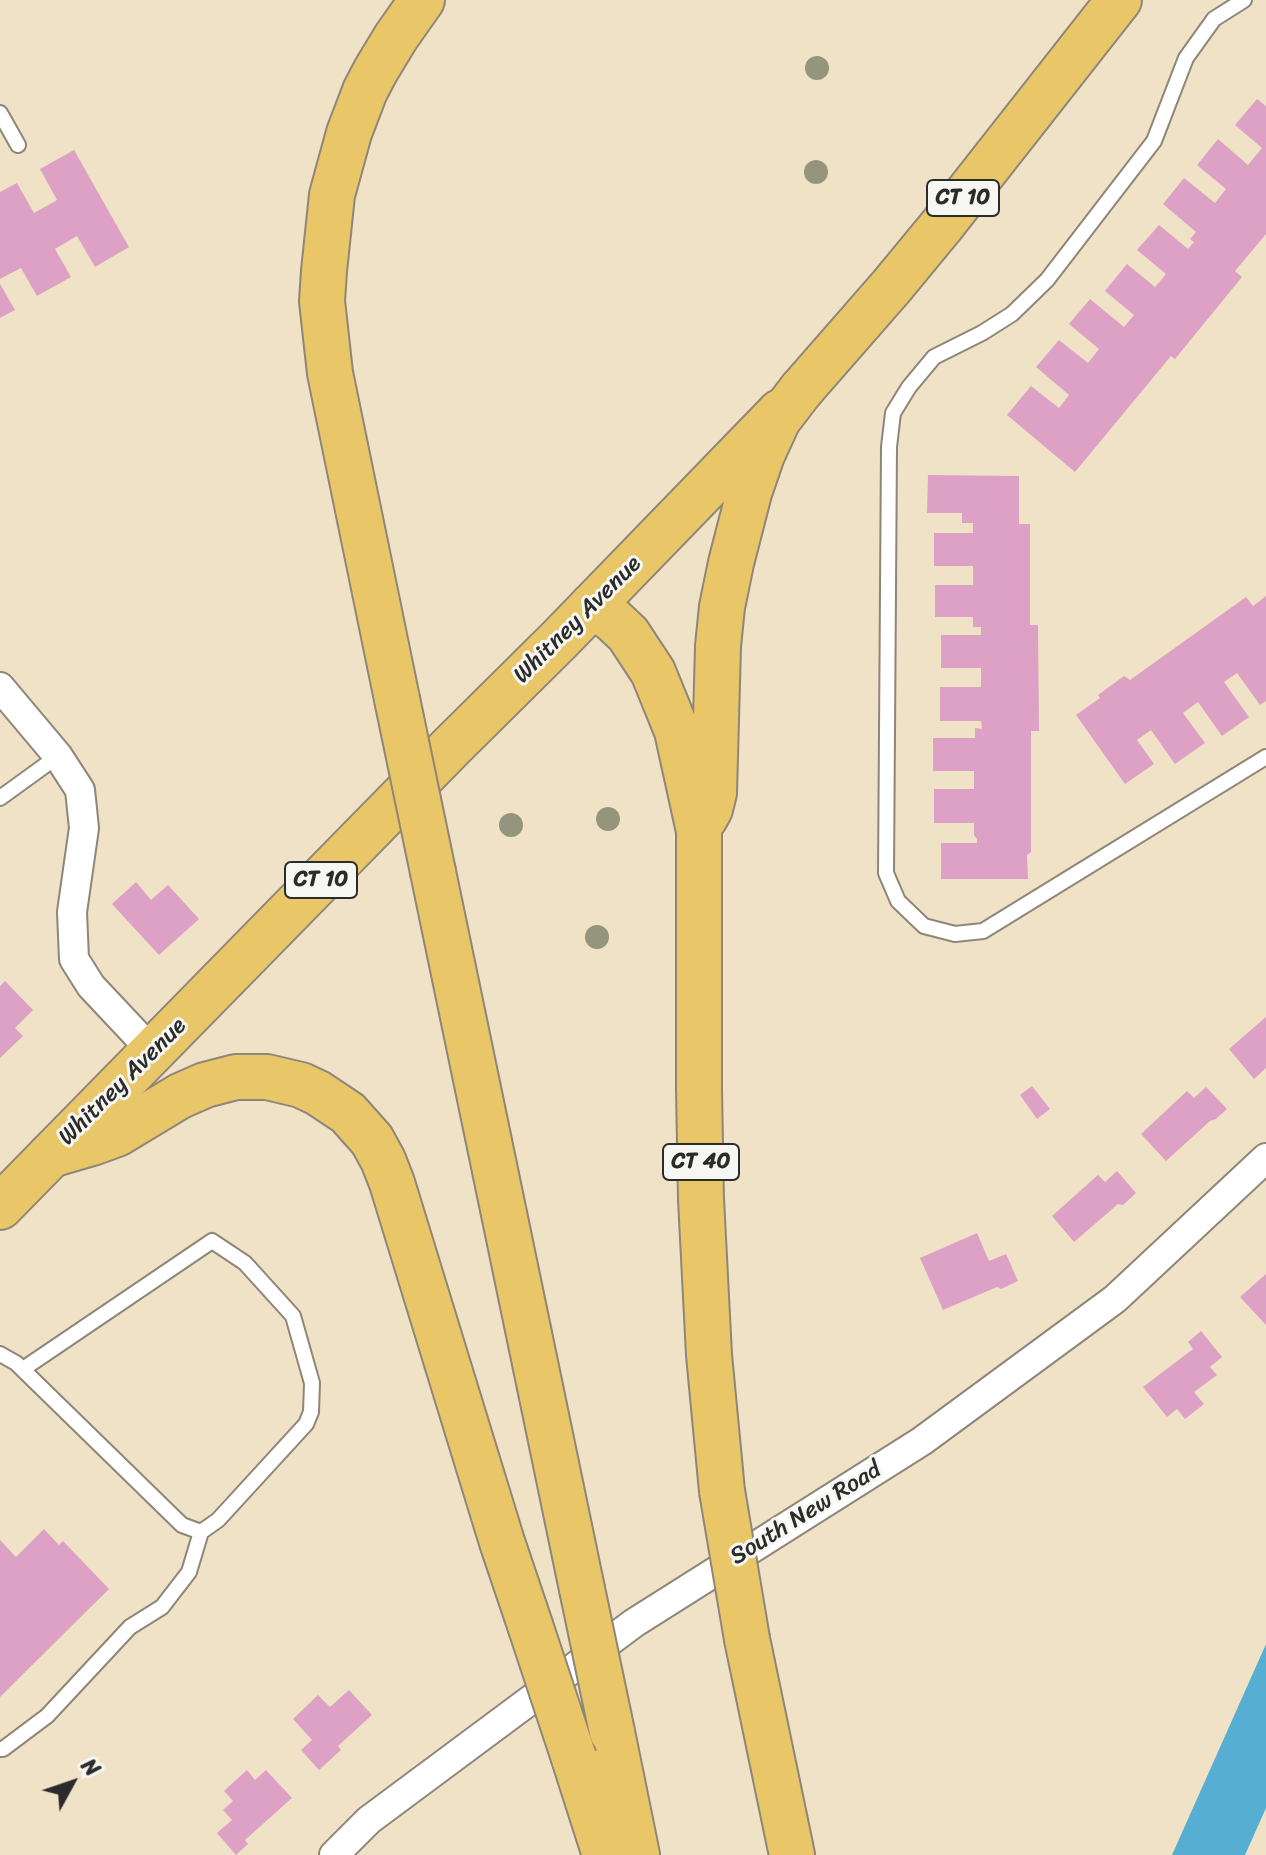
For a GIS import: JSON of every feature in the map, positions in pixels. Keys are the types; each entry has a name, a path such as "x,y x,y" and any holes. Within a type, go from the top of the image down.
{"main road":[{"path":"422,0 365,91 339,165 330,207 322,301 330,373 637,1855"},
{"name":"Whitney Avenue","path":"0,1207 801,390 943,224 1119,0"},
{"path":"699,831 714,793 718,646 731,563 762,455 778,420 801,390"},
{"path":"592,606 628,634 653,672 677,731 699,831"},
{"name":"CT 40","path":"699,831 701,1199 709,1355 722,1491 747,1639 792,1855"},
{"path":"51,1155 117,1134 180,1096 236,1077 267,1077 301,1085 348,1113 372,1140 392,1183 502,1542 605,1855"}],"street":[{"path":"0,687 58,756 80,790 84,828 72,912 74,959 91,986 153,1052"},
{"name":"South New Road","path":"334,1855 369,1820 634,1623 922,1441 1102,1309 1266,1158"}],"lane":[{"path":"1244,0 1214,19 1186,58 1154,141 1047,280 1012,314 934,357 909,387 893,413 889,447 886,873 898,901 924,926 955,934 983,931 1266,757"},
{"path":"0,113 18,145"},
{"path":"0,798 58,756"},
{"path":"0,1749 47,1716 130,1627 162,1607 189,1572 201,1532 218,1520 257,1478 306,1424 311,1412 312,1383 293,1316 245,1263 212,1241 23,1369"},
{"path":"0,1354 23,1369 182,1525 201,1532"}],"water":[{"path":"1266,1644 1266,1808 1245,1855 1172,1855"}],"building":[{"path":"1257,99 1266,106 1266,234 1235,271 1242,277 1175,359 1171,356 1075,472 1007,415 1031,386 1059,408 1069,395 1036,367 1059,340 1088,363 1099,349 1069,324 1090,299 1124,327 1134,315 1105,291 1127,264 1155,287 1166,274 1137,250 1159,225 1188,249 1194,242 1190,239 1196,232 1163,204 1184,178 1215,203 1226,189 1197,165 1218,139 1248,165 1262,148 1235,125"},
{"path":"74,150 129,247 95,267 77,236 55,249 71,277 37,296 21,268 0,279 0,192 17,183 34,213 57,200 40,169"},
{"path":"0,284 15,310 0,318"},
{"path":"928,475 1019,476 1019,524 1030,524 1030,625 1038,625 1039,731 1031,731 1031,852 1027,855 1028,879 941,879 941,843 977,843 977,839 974,823 934,823 934,789 974,789 974,771 933,771 933,738 975,738 975,728 982,729 981,721 940,721 940,687 981,687 981,668 941,668 941,635 981,635 981,627 973,627 973,617 935,617 935,585 973,585 973,566 934,566 934,533 973,533 973,523 962,523 962,513 927,513"},
{"path":"1266,596 1266,701 1260,705 1237,673 1224,682 1249,717 1222,736 1198,702 1183,713 1205,743 1175,764 1151,730 1137,740 1154,764 1125,784 1076,715 1124,676 1130,680 1246,597 1253,606"},
{"path":"136,882 151,900 168,885 199,919 159,955 112,904"},
{"path":"5,981 33,1010 15,1028 23,1036 0,1058 0,986"},
{"path":"1266,1017 1266,1068 1254,1079 1229,1049"},
{"path":"1032,1086 1050,1109 1037,1119 1020,1095"},
{"path":"1206,1087 1227,1109 1166,1161 1141,1134 1187,1091 1194,1098"},
{"path":"1117,1171 1136,1193 1123,1205 1118,1204 1074,1242 1052,1216 1098,1175 1105,1182"},
{"path":"977,1233 989,1261 1006,1254 1018,1281 943,1310 920,1258"},
{"path":"1266,1274 1266,1325 1240,1297"},
{"path":"1201,1331 1222,1357 1210,1367 1217,1375 1194,1392 1204,1404 1185,1419 1177,1409 1167,1417 1143,1387 1193,1349 1188,1342"},
{"path":"44,1529 59,1545 63,1541 109,1589 0,1697 0,1540 16,1557"},
{"path":"349,1690 372,1715 338,1746 341,1750 319,1770 301,1750 312,1740 293,1719 318,1695 330,1707"},
{"path":"247,1770 255,1780 266,1770 292,1798 245,1840 248,1844 236,1855 217,1833 232,1820 223,1810 233,1801 224,1791"}]}
